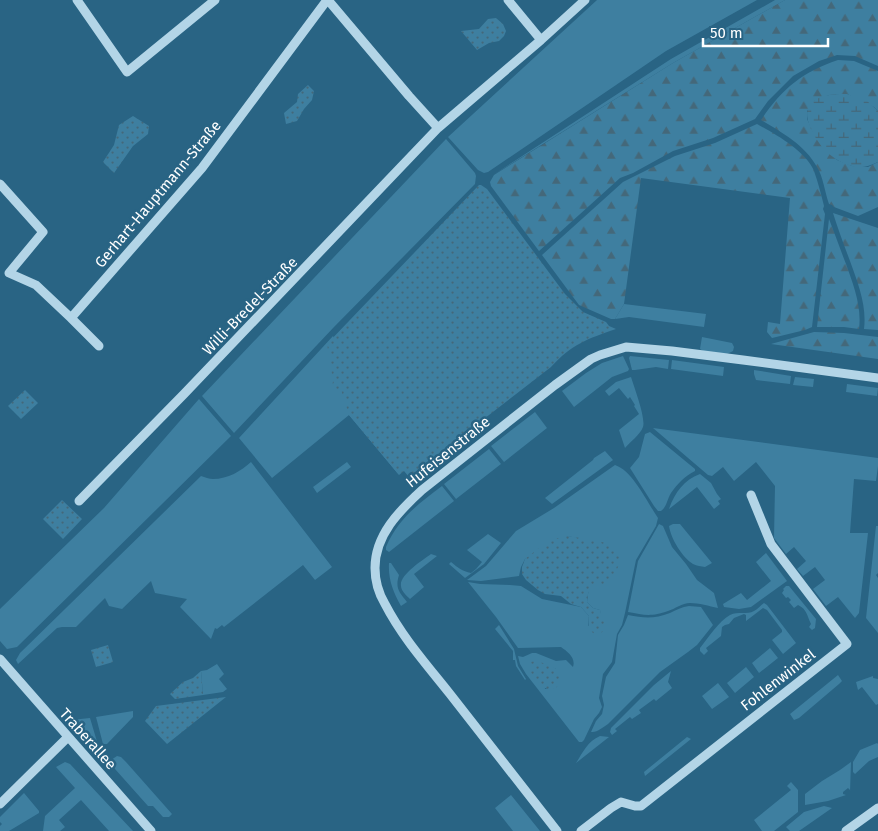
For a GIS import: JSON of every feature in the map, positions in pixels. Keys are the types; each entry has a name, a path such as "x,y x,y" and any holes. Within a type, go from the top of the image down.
{"street":[{"path":"77,0 127,72 215,0"},
{"path":"327,0 408,96 438,128"},
{"name":"Gerhart-Hauptmann-Straße","path":"72,318 202,168 327,0"},
{"path":"508,0 541,40"},
{"name":"Willi-Bredel-Straße","path":"79,501 208,370 438,128 541,40 584,0"},
{"path":"0,184 43,232 9,273 36,285 99,346"},
{"name":"Hufeisenstraße","path":"557,831 416,651 385,605 377,583 376,558 380,543 396,515 422,490 555,385 591,359 620,348 681,352 878,378"},
{"name":"Fohlenwinkel","path":"581,831 610,808 621,802 641,806 847,644 771,544 751,495"},
{"name":"Traberallee","path":"2,662 151,831"},
{"path":"0,804 68,737"},
{"path":"846,831 878,808"}],"green space":[{"path":"597,0 757,0 666,51 488,172 484,173 478,170 448,137"},
{"path":"775,0 785,0 673,63 493,175 671,59"},
{"path":"785,0 878,0 878,66 855,56 837,55 819,61 793,76 768,101 755,119 713,138 673,151 620,178 539,251 491,186 490,182 494,175 673,63"},
{"path":"496,18 503,24 506,31 504,36 499,41 489,43 477,50 461,31 479,29 488,19"},
{"path":"838,60 854,61 878,71 878,111 874,107 847,94 829,95 814,101 807,111 807,119 813,132 837,160 852,166 868,167 878,162 878,207 858,216 829,204 821,175 812,159 792,140 761,120 777,99 794,83 814,70"},
{"path":"308,85 314,91 312,100 297,121 286,124 284,113 297,102 298,94"},
{"path":"847,94 867,101 878,111 878,162 868,166 855,167 833,157 820,143 809,123 807,110 813,101 827,95"},
{"path":"133,116 149,126 148,134 133,146 114,173 103,162 114,145 119,125"},
{"path":"757,124 797,150 810,164 814,171 824,206 825,214 812,327 772,338 767,332 768,322 780,324 790,198 641,178 624,304 615,319 579,305 542,255 623,182 675,156 715,143"},
{"path":"446,139 475,173 475,184 334,327 234,433 202,396"},
{"path":"479,185 487,189 565,294 583,312 606,322 609,326 616,329 588,339 573,348 409,477 404,471 399,475 349,415 341,390 332,388 333,381 327,344"},
{"path":"833,213 878,228 878,330 864,329 865,320 861,295"},
{"path":"829,219 856,295 860,320 859,329 817,327"},
{"path":"624,304 706,314 704,327 629,317 615,319"},
{"path":"814,332 878,337 878,359 771,344"},
{"path":"333,336 399,475 349,415 272,478 239,438"},
{"path":"702,337 732,343 733,351 727,354 703,351 700,349"},
{"path":"623,356 629,369 628,371 612,377 574,407 562,391 602,363"},
{"path":"630,356 669,360 668,369 656,367 632,370"},
{"path":"672,360 724,367 723,376 671,369"},
{"path":"754,370 791,376 790,384 756,380"},
{"path":"631,377 641,410 643,427 640,433 625,448 619,430 639,414 630,397 628,399 619,388 609,396 605,391 616,382"},
{"path":"795,377 814,379 813,387 793,385"},
{"path":"847,384 878,388 877,396 846,392"},
{"path":"25,390 38,403 21,419 8,406"},
{"path":"199,399 231,436 17,647 7,649 0,641 0,609 104,508"},
{"path":"535,412 547,428 504,462 491,446"},
{"path":"653,428 878,458 876,481 854,479 850,533 868,533 859,613 855,618 838,597 826,606 813,589 825,580 815,567 803,576 797,569 806,561 794,547 786,554 774,538 775,486 756,462 734,481 723,467 712,476 708,475"},
{"path":"650,432 695,469 676,486 661,511 658,511 654,506 630,468 639,457 645,434"},
{"path":"489,449 501,464 456,499 444,484"},
{"path":"605,451 613,460 552,504 545,498 594,458"},
{"path":"251,462 332,567 315,580 303,565 224,627 222,625 217,629 215,628 211,639 180,607 187,599 155,593 151,581 122,609 109,606 105,598 76,627 57,628 18,664 16,660 20,653 201,476 212,479 224,478 239,471"},
{"path":"347,462 351,467 317,493 313,487"},
{"path":"615,465 622,468 634,480 658,518 656,526 636,560 622,625 617,634 612,662 603,674 599,698 602,707 582,742 579,742 526,674 518,656 523,657 536,653 556,661 566,660 573,667 574,664 571,656 561,647 518,648 468,582 521,586 542,599 581,607 589,616 588,626 601,618 600,610 593,608 587,602 590,586 581,539 568,536 525,559 519,576 481,581 467,580 486,566 516,531 554,508","holes":["542,663 556,669 553,689 545,689"]},
{"path":"700,474 711,483 721,499 718,501 720,504 714,509 697,487 669,509 681,487"},
{"path":"442,486 454,501 389,552 386,550 396,528 403,520"},
{"path":"62,500 82,519 63,539 43,519"},
{"path":"659,524 663,526 672,547 697,580 714,593 718,608 690,603 652,615 628,612 638,561"},
{"path":"680,524 712,563 705,567 698,566 685,557 672,536 669,526"},
{"path":"876,526 878,526 878,573 876,575 878,578 878,633 866,618"},
{"path":"488,534 501,543 484,564 465,578 449,564 451,562 460,569 471,573 482,562 467,550"},
{"path":"568,536 611,545 620,559 620,563 609,585 591,586 588,594 587,602 593,608 600,610 605,625 604,631 596,635 589,627 589,616 581,607 571,604 561,596 545,594 526,580 522,574 525,559 549,540"},
{"path":"766,553 787,581 751,607 739,609 724,607 723,604 741,593 747,600 771,581 756,562"},
{"path":"431,554 437,556 414,574 424,587 410,599 402,590 401,582 412,568"},
{"path":"389,563 391,563 399,575 398,590 407,602 401,606 392,585"},
{"path":"786,586 789,586 816,619 815,628 812,630 809,627 811,624 805,611 798,605 794,608 789,602 791,600 782,593"},
{"path":"764,603 796,643 783,654 772,640 782,630 767,610 763,608 746,621 746,615 744,614 734,618 729,624 722,627 721,636 706,648 708,651 704,655 700,651 700,648 718,625 730,615 751,612"},
{"path":"689,606 701,607 713,625 697,645 660,672 608,724 598,731 591,732 602,714 604,705 602,696 606,677 615,663 618,635 628,615 654,617"},
{"path":"499,625 514,649 518,666 525,680 516,666 515,660 513,660 513,651 495,629"},
{"path":"108,645 113,662 96,667 91,650"},
{"path":"770,648 778,658 759,673 752,663"},
{"path":"534,661 551,666 559,672 560,681 557,687 552,689 544,688 537,682 530,670 530,662"},
{"path":"217,664 224,674 219,679 227,689 223,692 203,695 201,671"},
{"path":"746,667 754,677 735,693 727,683"},
{"path":"201,671 203,695 175,699 170,694 183,682 193,678"},
{"path":"671,671 668,682 672,688 656,701 654,699 639,710 641,713 632,719 630,717 615,729 617,731 612,735 610,732 611,728 654,685"},
{"path":"838,675 842,681 799,718 794,720 790,714"},
{"path":"873,676 873,678 878,679 878,704 876,705 862,687 858,690 856,682"},
{"path":"718,683 729,697 712,709 702,696"},
{"path":"226,697 167,744 145,721 156,706"},
{"path":"133,711 133,717 107,744 103,744 96,717"},
{"path":"90,718 98,745 93,746 71,720"},
{"path":"600,736 609,737 576,763 589,744"},
{"path":"687,737 691,739 645,776 644,772"},
{"path":"877,743 878,757 869,761 855,774 853,772 853,762 860,750"},
{"path":"117,756 126,762 172,814 169,817 163,817 153,806 148,806 115,769 111,760"},
{"path":"65,762 70,764 133,831 109,831 81,800 59,820 65,827 60,831 43,831 45,816 75,788 56,767"},
{"path":"851,762 850,792 848,788 843,792 846,795 828,801 805,805 805,794"},
{"path":"791,782 798,790 798,812 774,831 762,831 754,820 791,790 787,786"},
{"path":"24,793 39,813 9,831 0,831 2,824 0,817"},
{"path":"511,795 540,831 513,831 495,808"},
{"path":"824,806 832,808 799,831 790,831 786,827 804,812"}]}
